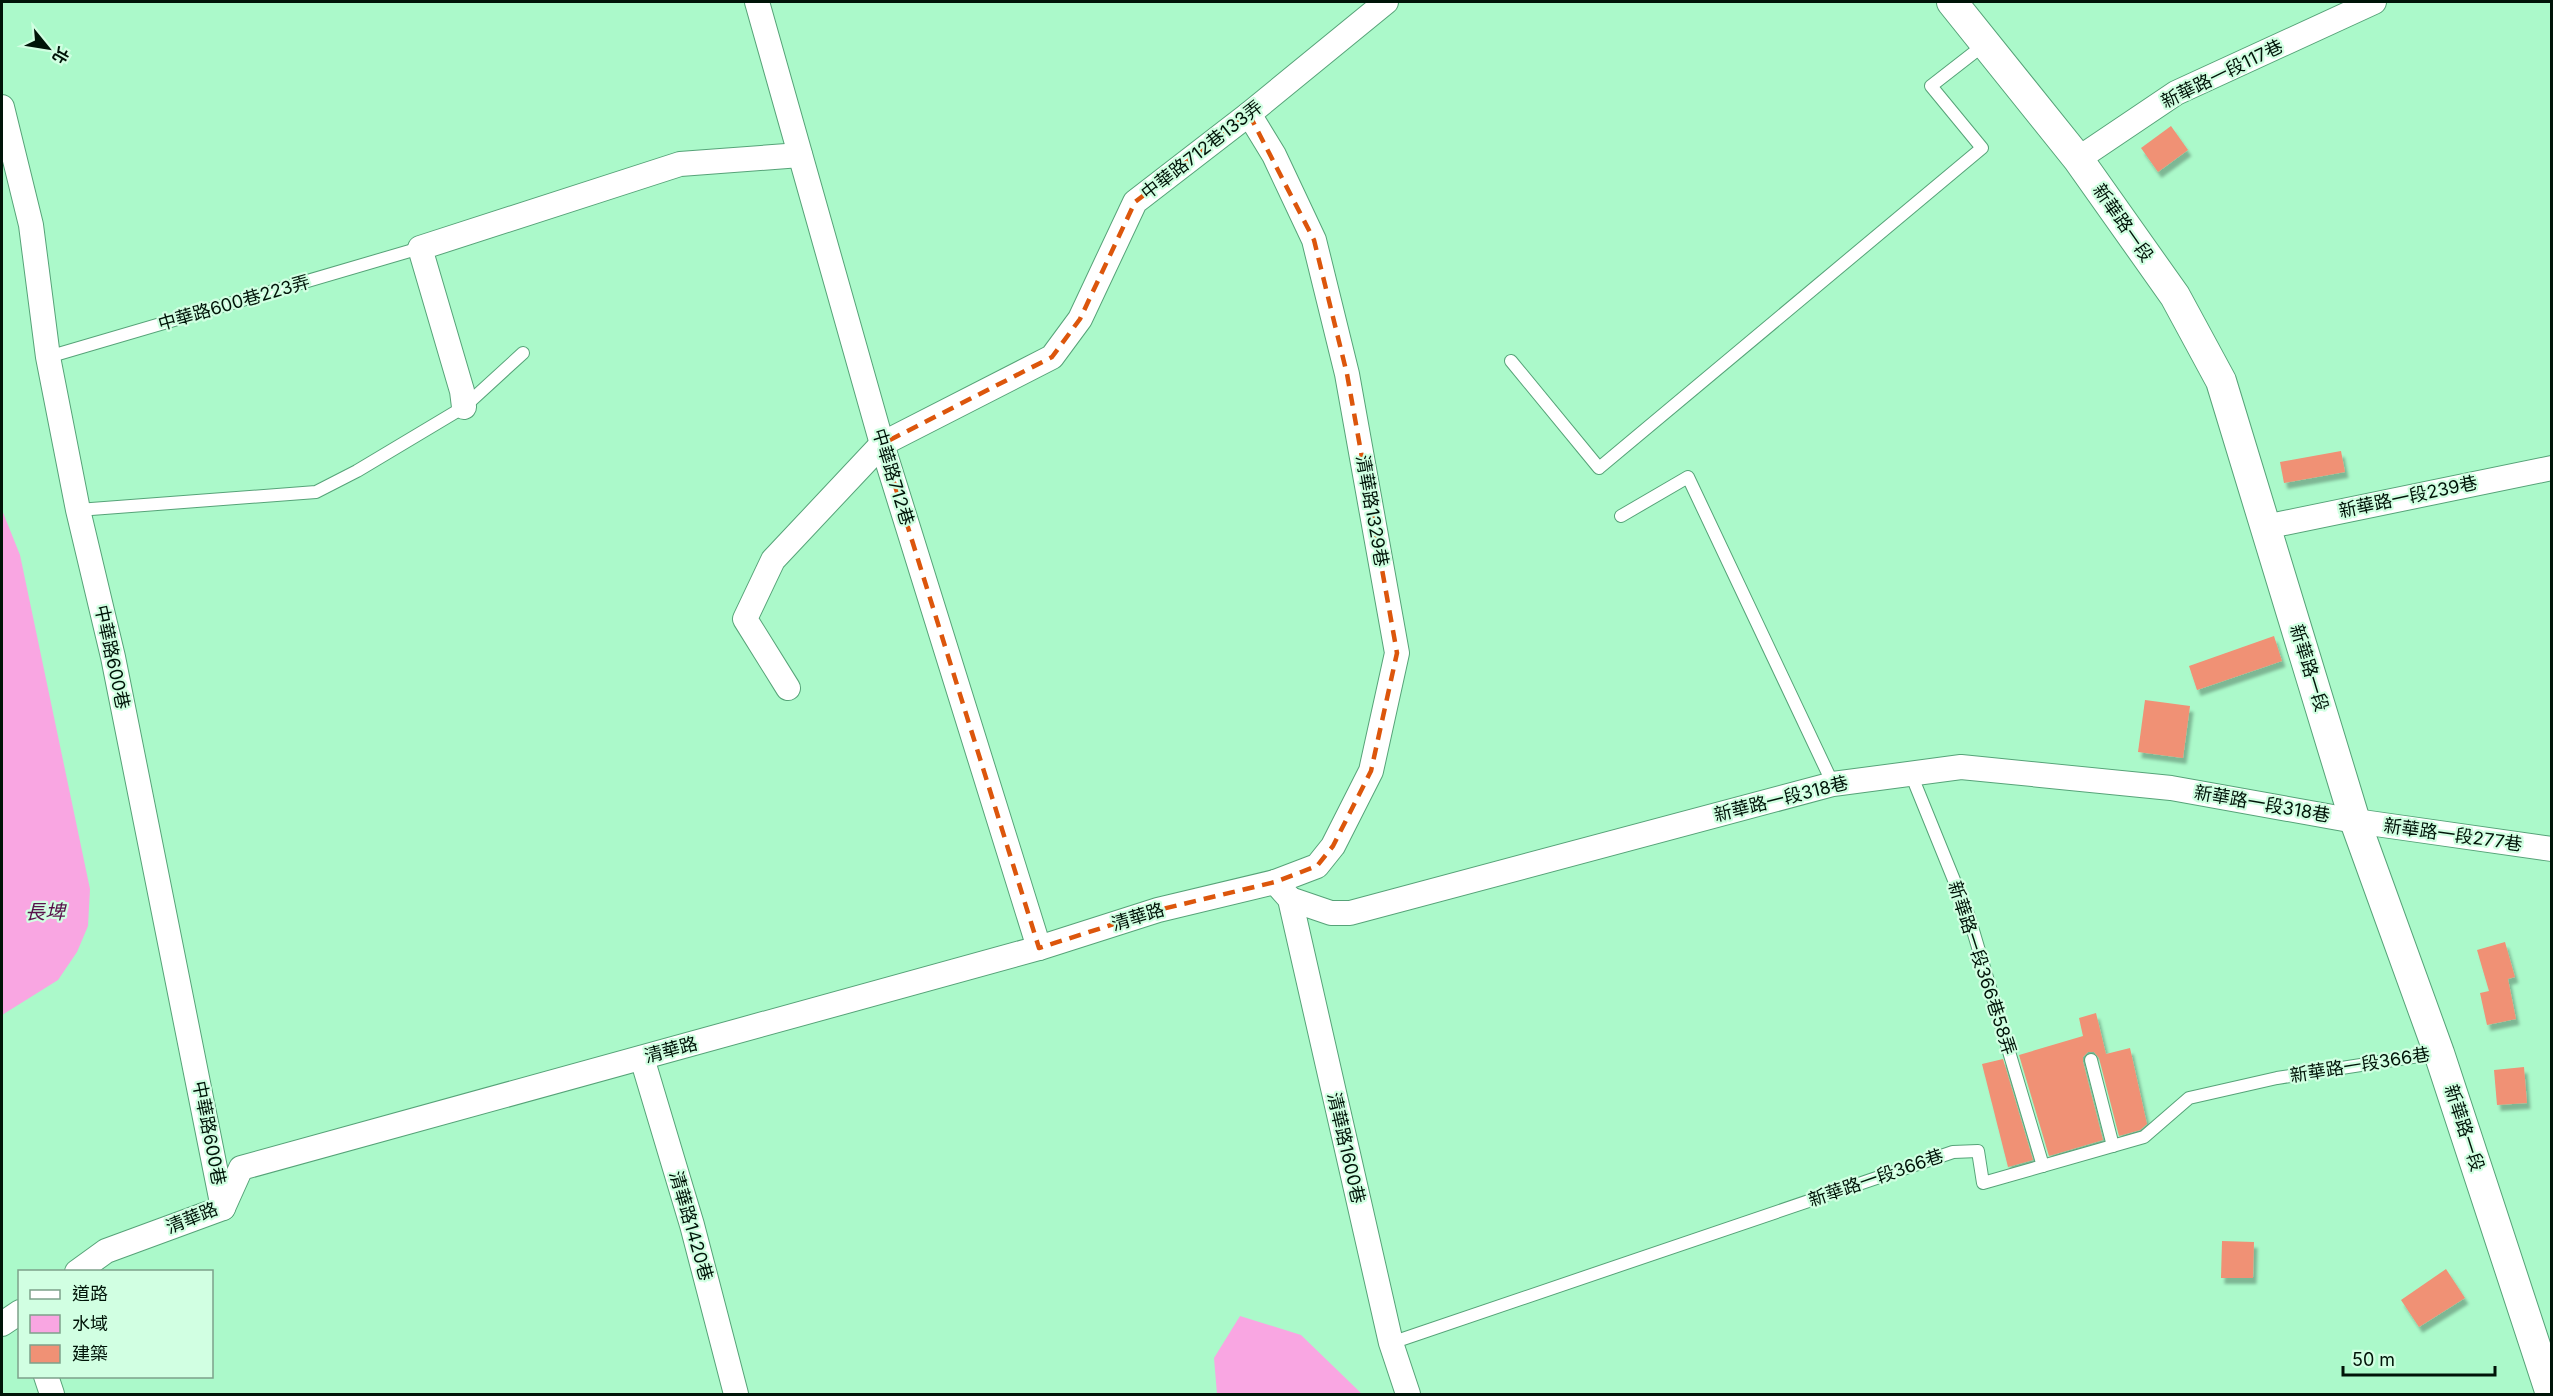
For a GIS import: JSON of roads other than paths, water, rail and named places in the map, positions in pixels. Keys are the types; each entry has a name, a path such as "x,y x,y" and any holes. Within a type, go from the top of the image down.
{"street":[{"name":"中華路712巷","path":"757,2 882,444 1039,948"},
{"name":"中華路712巷133弄","path":"788,688 745,619 773,560 882,444 1052,357 1080,319 1135,202 1249,114 1386,2"},
{"name":"新華路一段","path":"1952,2 2078,159 2175,296 2221,381 2355,821 2439,1053 2551,1395"},
{"name":"新華路一段117巷","path":"2078,159 2176,93 2374,2"},
{"name":"中華路600巷","path":"2,107 30,225 48,357 78,510 113,657 224,1208"},
{"name":"清華路1329巷","path":"1249,114 1274,155 1314,240 1347,374 1397,653 1371,771 1334,846 1317,866 1282,890"},
{"path":"464,407 462,391 420,248 680,164 800,154"},
{"name":"新華路一段239巷","path":"2265,527 2548,474"},
{"name":"新華路一段318巷","path":"1282,890 1330,914 1350,912 1833,784 1961,767 2171,788 2355,821"},
{"name":"新華路一段277巷","path":"2355,821 2552,849"},
{"name":"清華路","path":"80,1270 106,1251 224,1208 241,1168 1039,948 1158,910 1282,890"},
{"name":"清華路1600巷","path":"1282,890 1391,1343 1408,1395"},
{"name":"清華路1420巷","path":"642,1058 692,1225 736,1395"},
{"path":"2,1324 18,1313"},
{"path":"46,1378 52,1395"}],"lane":[{"path":"1511,361 1599,468 1982,148 1931,86 1985,44"},
{"name":"中華路600巷223弄","path":"48,357 420,248"},
{"path":"78,510 315,492 357,471 464,407 523,353"},
{"path":"1621,516 1688,477 1833,784"},
{"name":"新華路一段366巷58弄","path":"1911,774 1969,917 2043,1166"},
{"name":"新華路一段366巷","path":"1391,1343 1953,1152 1978,1151 1983,1183 2144,1137 2189,1098 2277,1078 2439,1053"},
{"path":"2091,1060 2113,1146"}],"water":[{"name":"長埤","path":"2,510 20,555 90,889 88,926 77,952 58,980 2,1015"},
{"path":"1240,1316 1301,1335 1362,1394 1217,1394 1214,1358"}]}
